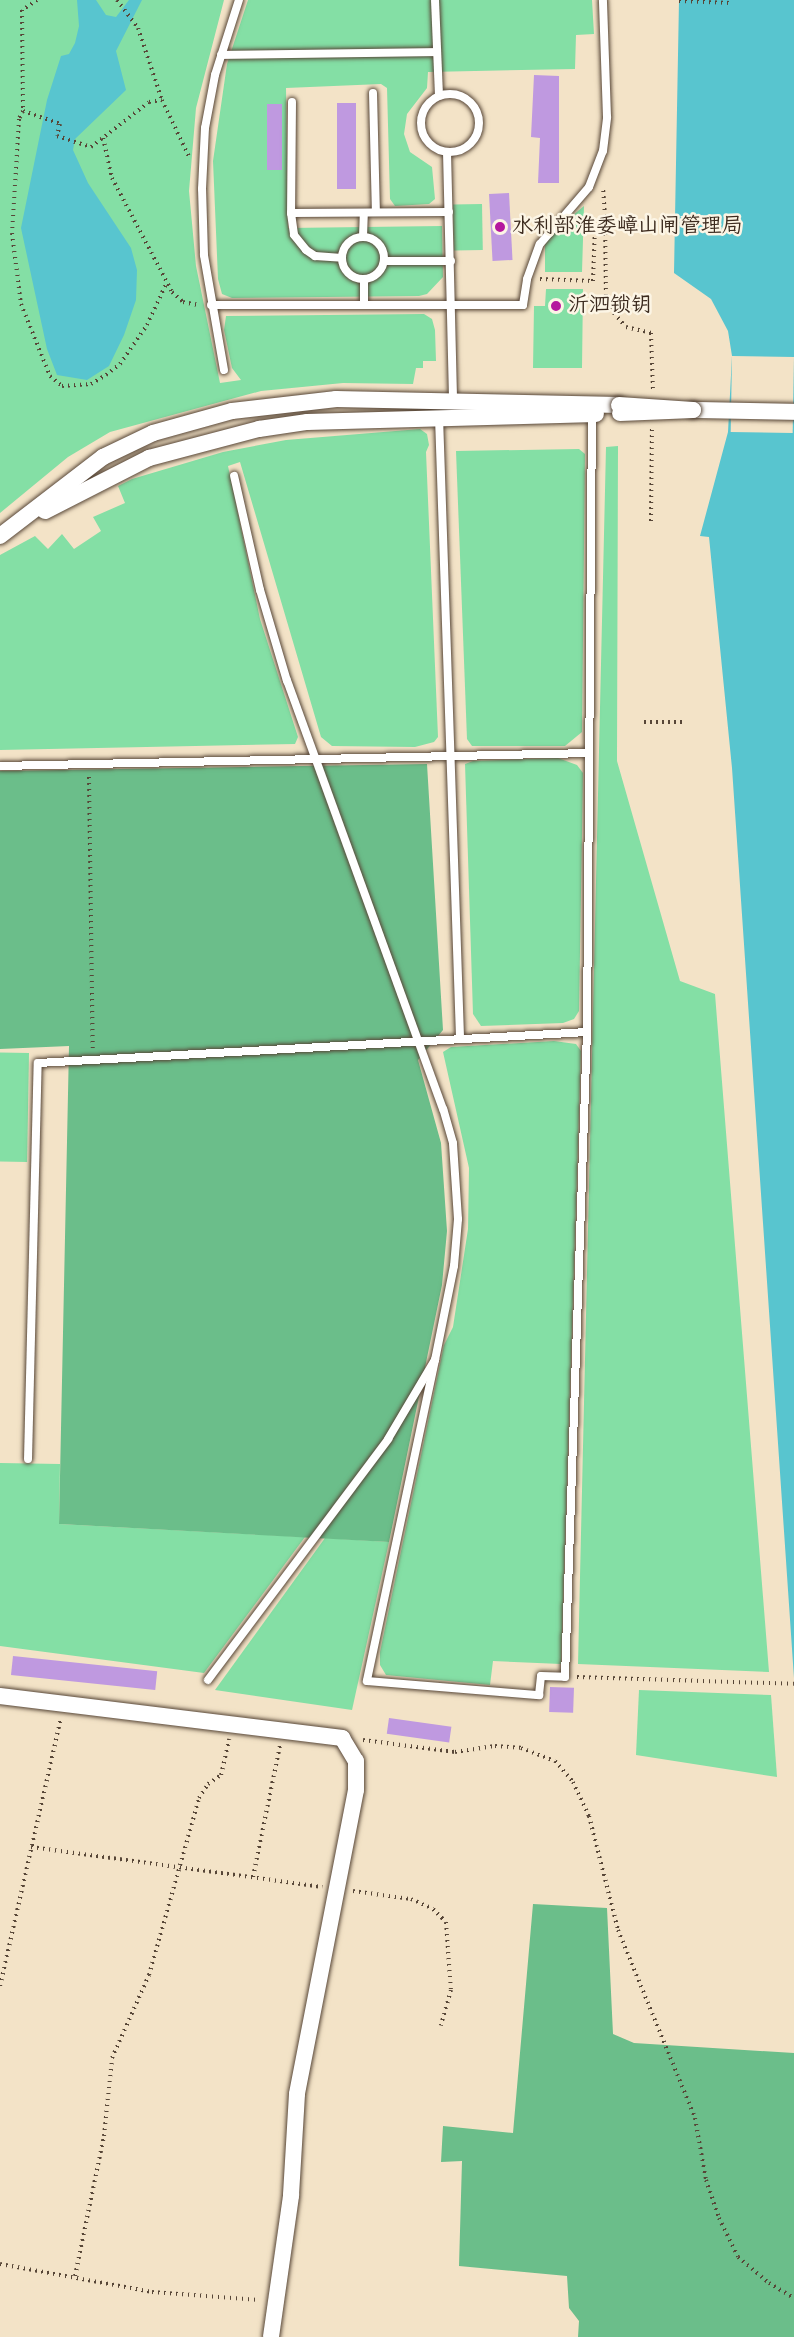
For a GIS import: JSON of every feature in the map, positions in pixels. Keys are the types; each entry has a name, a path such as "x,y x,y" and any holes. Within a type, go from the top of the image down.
{"street":[{"path":"0,536 103,457 153,433 243,409 290,402 446,399 592,408 794,412"},
{"path":"290,402 292,424"},
{"path":"0,536 93,484 149,458 247,432 292,424 592,408"},
{"path":"243,409 247,432"},
{"path":"0,1696 64,1702 342,1738 356,1761 356,1790 297,2094 291,2196 270,2337"}],"lane":[{"path":"224,370 204,255 202,177 205,128 221,55 239,0"},
{"path":"435,0 439,96 425,110 421,128 430,144 447,152 466,147 473,141 479,123 477,113 465,99 439,96"},
{"path":"212,305 523,305 532,260 540,244 594,175 603,151 606,117 603,0"},
{"path":"221,55 437,52"},
{"path":"374,93 376,212"},
{"path":"292,102 291,213 294,236 306,250 315,256 342,258"},
{"path":"447,152 452,305 446,399 450,756 460,1038"},
{"path":"291,213 449,212"},
{"path":"363,237 364,213"},
{"path":"363,237 378,242 384,261 378,274 364,279 350,275 342,258 347,243 363,237"},
{"path":"384,261 451,261"},
{"path":"364,279 364,305"},
{"path":"446,399 446,416"},
{"path":"234,476 260,590 287,681 419,1040 453,1143 458,1183 456,1249 435,1360 367,1681 539,1695 541,1676 565,1677 587,1032 592,408"},
{"path":"0,766 590,753"},
{"path":"28,1459 38,1063 587,1032"},
{"path":"208,1680 388,1438 435,1360"}],"path":[{"path":"37,0 22,10 23,111 19,119 12,233 21,304 50,376 62,386 91,384 120,364 147,325 167,282"},
{"path":"117,0 138,28 162,100 202,177"},
{"path":"679,1 731,3"},
{"path":"23,111 60,124 57,136 92,147 149,102 162,100"},
{"path":"103,138 112,178 167,282 183,302 212,305"},
{"path":"594,175 605,191 606,304 626,327 651,333 653,392"},
{"path":"544,279 593,281 595,226 605,216"},
{"path":"651,521 652,416"},
{"path":"644,722 686,722"},
{"path":"89,764 93,1060"},
{"path":"565,1677 794,1684"},
{"path":"0,1986 64,1702"},
{"path":"75,2276 104,2136 112,2058 149,1976 199,1798 208,1784 221,1775 226,1761 232,1724"},
{"path":"253,1877 274,1785 282,1730"},
{"path":"342,1738 454,1752 495,1746 521,1748 555,1761 573,1782 590,1816 618,1930 695,2118 706,2180 718,2218 738,2257 769,2283 794,2298"},
{"path":"31,1847 411,1899 433,1909 446,1922 451,1990 441,2025"},
{"path":"0,2264 152,2292 276,2301"}],"green space":[{"path":"0,0 224,0 196,108 189,191 196,266 220,383 241,380 232,368 224,330 226,316 424,314 432,319 435,330 436,361 423,361 423,368 416,368 413,384 343,383 261,391 110,432 68,457 0,513"},
{"path":"248,0 592,0 594,34 576,35 575,69 428,72 427,88 407,114 404,134 410,152 432,167 435,199 429,204 395,206 390,199 387,88 381,84 286,88 288,228 442,226 443,277 427,294 419,296 232,298 222,294 218,279 213,161 227,64"},
{"path":"482,204 483,250 454,250 453,205"},
{"path":"584,206 582,272 545,272 545,245 555,230"},
{"path":"546,289 583,289 582,368 533,368 534,306 545,306"},
{"path":"420,429 427,434 429,445 426,452 438,737 434,742 415,747 332,746 321,737 240,462 228,466 260,619 298,737 295,744 0,750 0,555 35,536 48,549 62,534 74,549 101,531 93,517 125,503 118,486 132,479 223,452 286,440"},
{"path":"618,446 617,761 680,981 715,994 769,1672 578,1664 606,447"},
{"path":"579,449 585,454 582,732 565,746 472,746 467,739 456,451"},
{"path":"558,758 577,765 583,773 579,1011 574,1019 563,1023 481,1026 473,1014 465,764 473,761"},
{"path":"427,764 443,1030 418,1060 441,1143 447,1231 442,1285 389,1542 59,1524 69,1046 0,1049 0,771"},
{"path":"554,1041 576,1044 581,1051 561,1664 493,1661 490,1685 386,1675 380,1665 380,1652 444,1345 453,1327 468,1229 469,1168 443,1052 451,1047"},
{"path":"0,1052 29,1053 27,1162 0,1162"},
{"path":"0,1463 60,1464 59,1524 305,1537 204,1673 0,1646"},
{"path":"325,1538 389,1542 352,1710 215,1690"},
{"path":"639,1690 771,1695 777,1777 636,1755"},
{"path":"533,1904 607,1908 613,2034 634,2043 794,2053 794,2337 578,2337 579,2321 569,2308 567,2276 459,2266 462,2161 441,2162 443,2126 513,2133"}],"water":[{"path":"77,0 96,0 106,15 116,17 129,0 142,0 116,51 126,90 75,139 73,150 88,183 131,248 137,270 136,300 124,335 109,366 87,380 57,375 47,349 21,228 47,100 61,56 69,54 75,43 79,26"},
{"path":"679,0 794,0 794,1678 732,768 709,537 700,536 728,432 732,356 728,331 711,299 674,273"}],"pier":[{"path":"732,356 794,357 793,433 731,432"}],"building":[{"path":"534,75 559,76 559,183 538,183 540,138 531,137"},
{"path":"337,103 356,103 356,189 337,189"},
{"path":"267,104 282,104 282,170 267,170"},
{"path":"509,193 513,260 493,261 489,194"},
{"path":"13,1656 157,1671 155,1690 11,1675"},
{"path":"550,1687 574,1688 573,1713 549,1712"},
{"path":"389,1718 451,1727 449,1743 387,1734"}],"place":[{"name":"水利部淮委嶂山闸管理局","path":"500,227"},
{"name":"沂泗锁钥","path":"556,306"}]}
